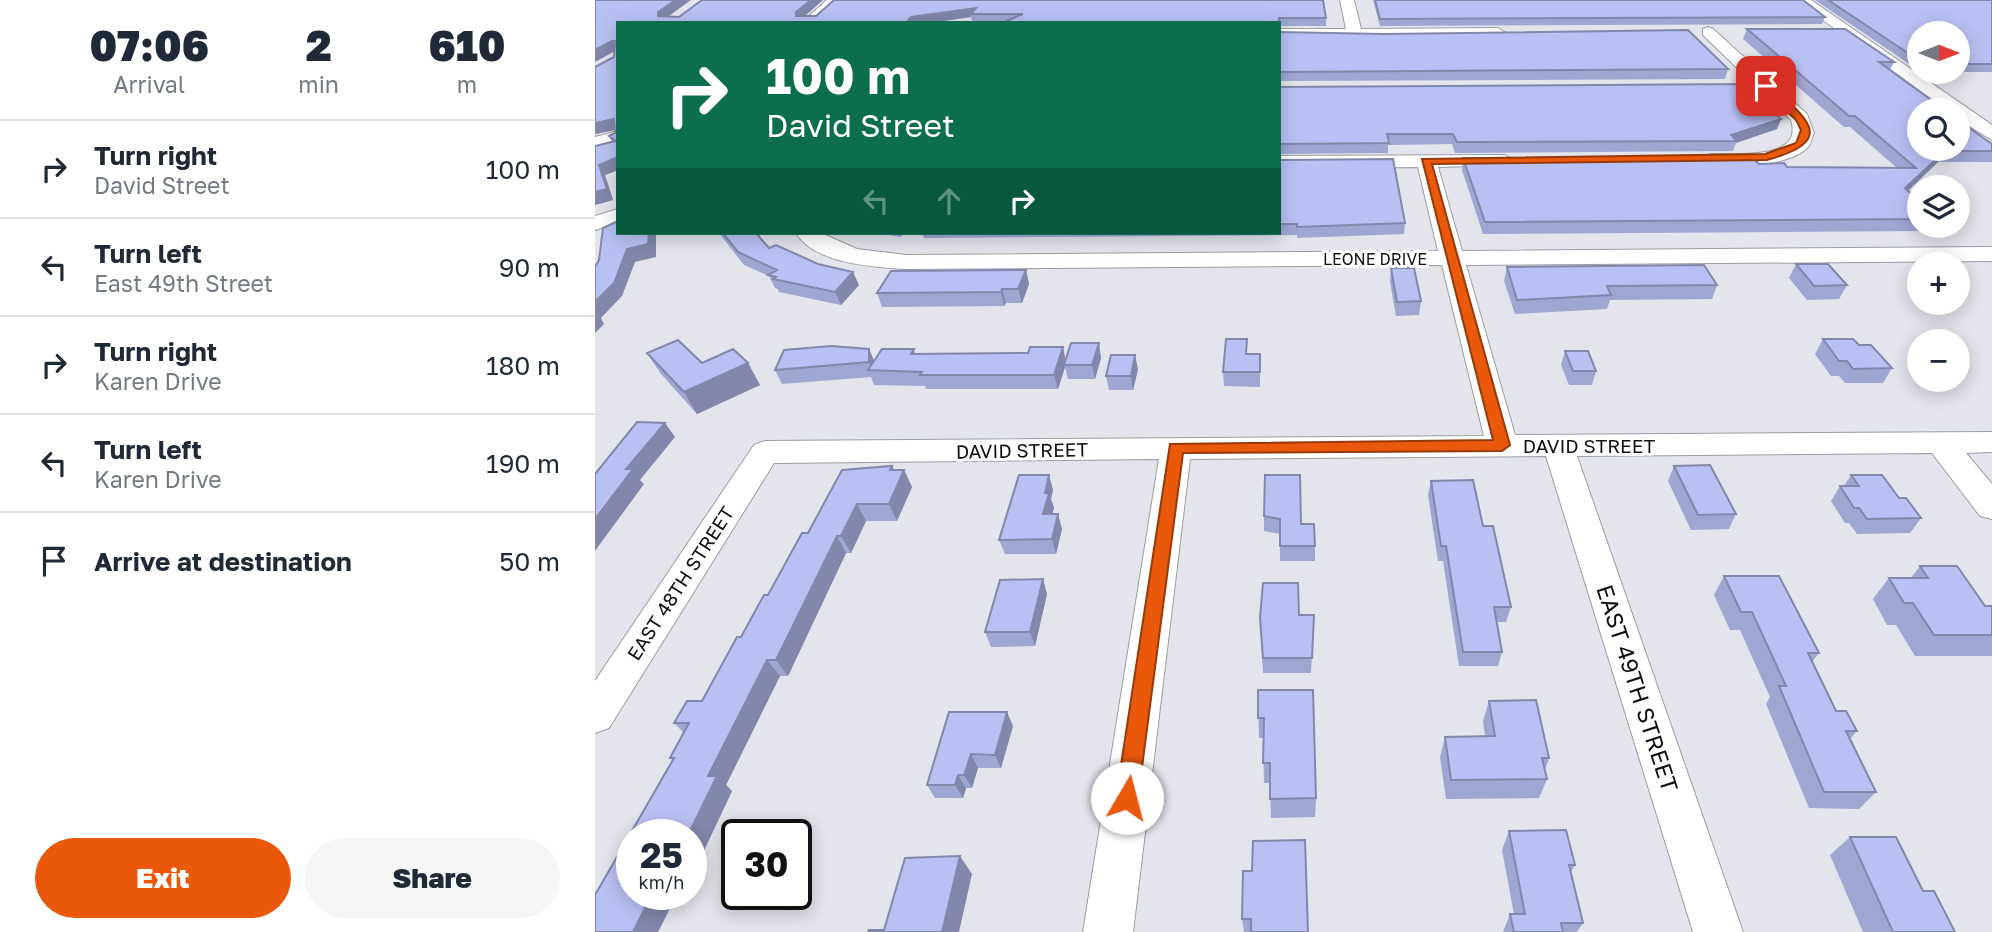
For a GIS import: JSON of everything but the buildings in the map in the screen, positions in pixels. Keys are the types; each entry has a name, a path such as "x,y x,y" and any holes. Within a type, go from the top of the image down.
{"street":[{"path":"810,21 835,0"},
{"path":"1347,0 1354,33"},
{"path":"1802,0 1992,134"},
{"path":"1698,160 1767,157 1788,151 1801,143 1806,130 1800,118 1766,86 1701,32 1735,32"},
{"path":"1819,32 1846,32"},
{"path":"1281,34 1517,33"},
{"path":"1738,86 1766,86"},
{"path":"595,143 616,138"},
{"path":"1426,161 1502,445"},
{"path":"1281,162 1523,161"},
{"path":"595,223 616,217"},
{"name":"LEONE DRIVE","path":"809,235 839,251 865,258 906,262 1992,254"},
{"path":"1940,442 1992,507"},
{"name":"DAVID STREET","path":"765,452 1992,442"},
{"name":"EAST 49TH STREET","path":"1558,445 1719,932"},
{"path":"1108,932 1176,448"},
{"name":"EAST 48TH STREET","path":"595,715 765,452"}],"route":[{"path":"1127,798 1176,448 1502,445 1426,161 1738,160 1778,155 1799,145 1805,138 1806,130 1800,118 1766,86"}]}
